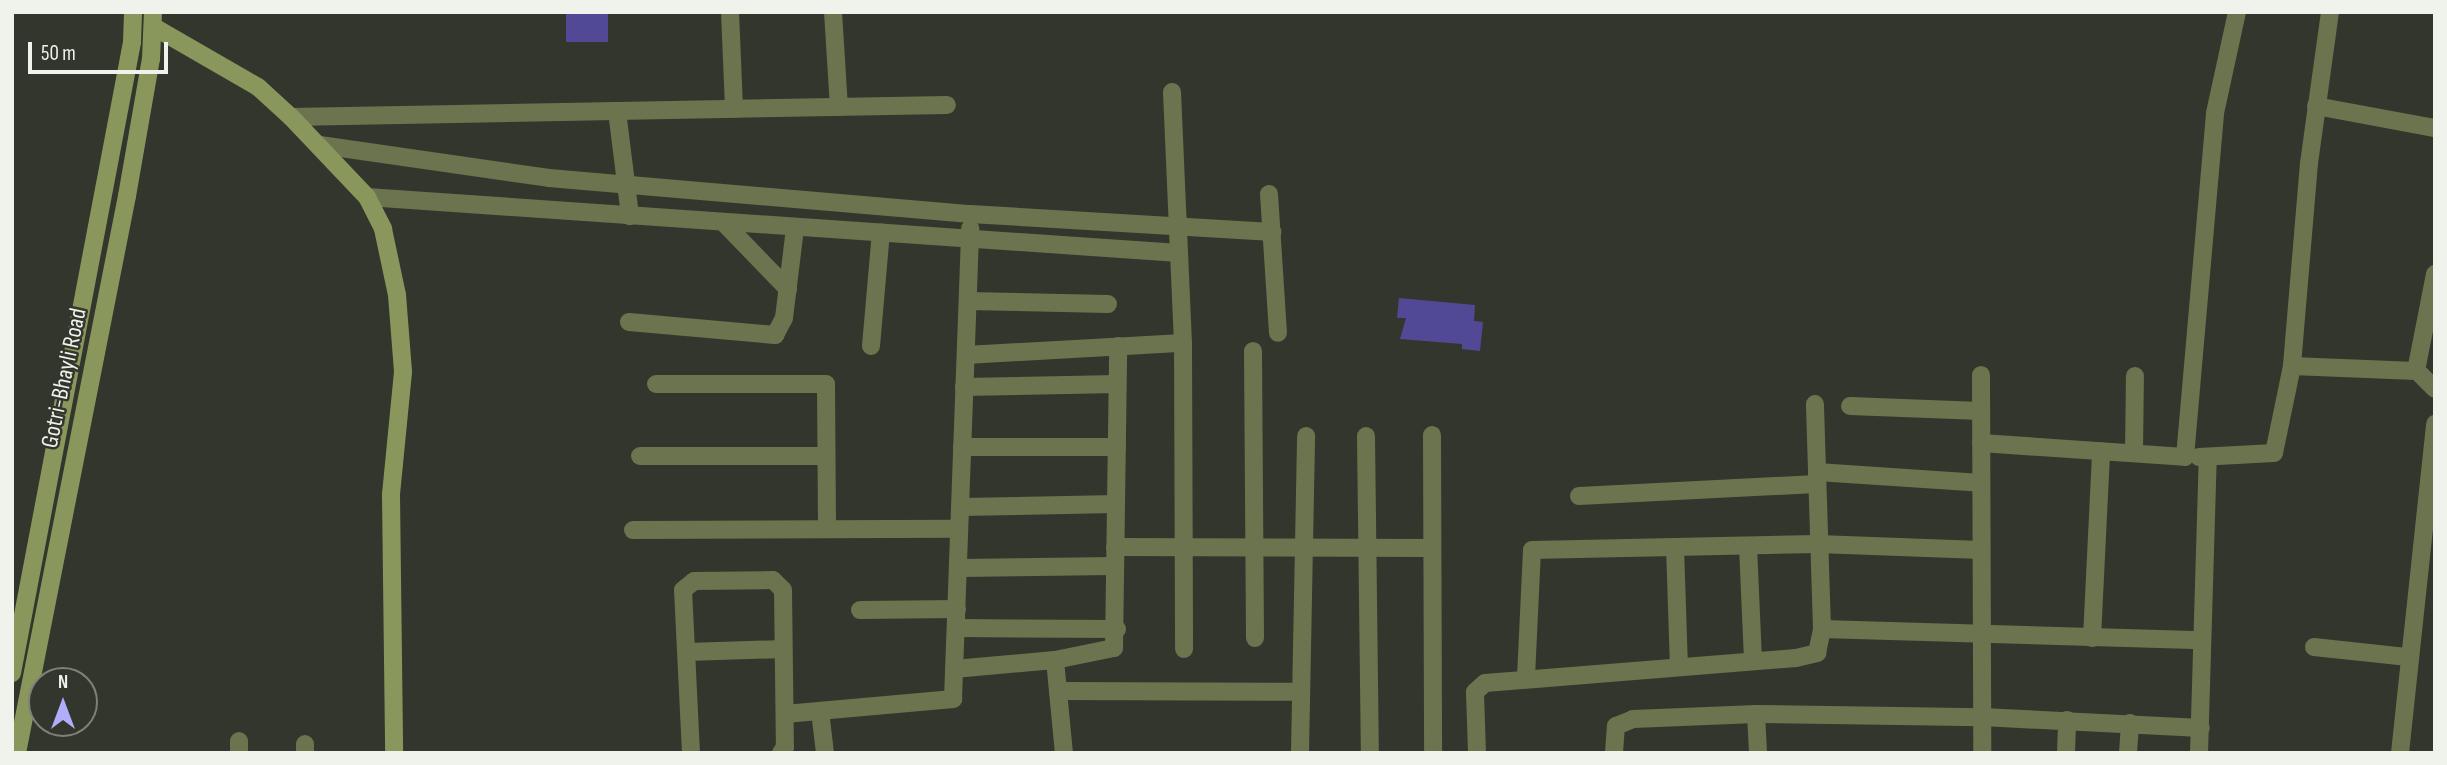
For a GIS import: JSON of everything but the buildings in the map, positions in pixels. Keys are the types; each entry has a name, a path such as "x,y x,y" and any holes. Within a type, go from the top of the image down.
{"street":[{"name":"Gotri-Bhayli Road","path":"12,673 132,43 133,12"},
{"path":"730,12 734,109"},
{"path":"833,12 839,107"},
{"path":"2185,457 2214,126 2237,12"},
{"path":"1981,443 2185,457 2274,453 2292,366 2316,106 2330,12"},
{"name":"Gotri-Bhayli Road","path":"18,753 127,196 153,20"},
{"path":"153,20 258,87 320,145 367,197 383,229 397,295 403,372 391,495 394,753"},
{"path":"1172,92 1183,342 1186,548 1184,649"},
{"path":"291,117 947,106"},
{"path":"2316,106 2435,128"},
{"path":"617,111 630,216"},
{"path":"320,145 626,185 970,214 1178,229 1272,232"},
{"path":"1269,194 1278,333"},
{"path":"367,197 1179,253"},
{"path":"785,714 953,699 970,214"},
{"path":"724,223 788,289"},
{"path":"629,321 775,334 781,328 796,228"},
{"path":"871,346 881,232"},
{"path":"2417,371 2435,274"},
{"path":"968,302 1108,304"},
{"path":"965,355 1183,342"},
{"path":"954,669 1109,652 1117,629 1115,547 1118,346"},
{"path":"1253,351 1252,548 1255,638"},
{"path":"2292,366 2417,371 2435,389"},
{"path":"1981,375 1982,753"},
{"path":"2134,453 2135,376"},
{"path":"656,384 826,384 824,456 827,529"},
{"path":"964,387 1118,384"},
{"path":"1477,753 1475,692 1485,683 1526,677 1753,661 1817,653 1822,629 1815,404"},
{"path":"1850,406 1981,411"},
{"path":"2400,753 2408,657 2435,424"},
{"path":"1432,435 1433,753"},
{"path":"1300,753 1307,436"},
{"path":"1366,436 1370,753"},
{"path":"962,447 1117,447"},
{"path":"2092,638 2101,451"},
{"path":"640,456 824,456"},
{"path":"2199,753 2208,457"},
{"path":"1579,496 1817,478 1981,483"},
{"path":"960,507 1116,504"},
{"path":"633,530 959,529"},
{"path":"1526,677 1532,550 1818,544 1981,550"},
{"path":"1748,546 1753,661"},
{"path":"1115,547 1432,548"},
{"path":"1675,547 1679,666"},
{"path":"958,568 1115,566"},
{"path":"691,753 683,590 694,580 780,583 785,714 781,753"},
{"path":"860,610 957,609"},
{"path":"957,628 1117,629"},
{"path":"1822,629 2202,640"},
{"path":"2314,647 2408,657"},
{"path":"687,652 783,649"},
{"path":"1055,660 1064,753"},
{"path":"1058,691 1301,692"},
{"path":"820,711 825,753"},
{"path":"1614,753 1614,734 1621,721 1756,714 1982,717 2201,728"},
{"path":"1756,714 1758,753"},
{"path":"2066,753 2067,720"},
{"path":"2128,753 2130,723"}]}
